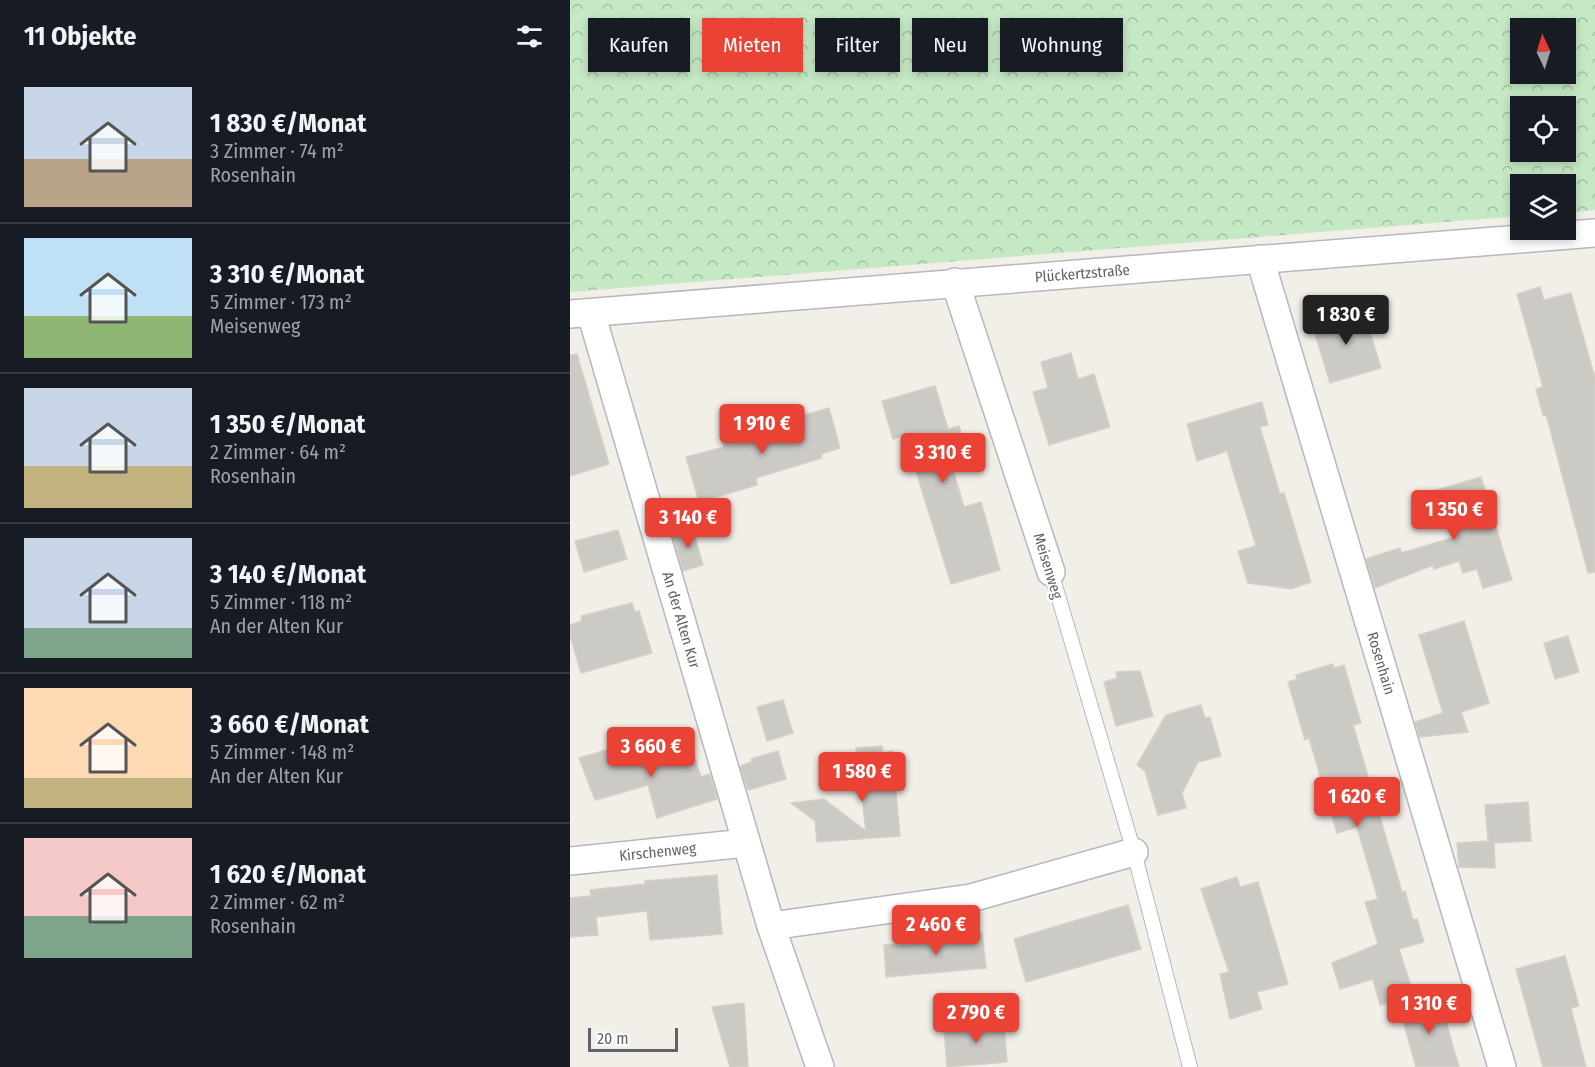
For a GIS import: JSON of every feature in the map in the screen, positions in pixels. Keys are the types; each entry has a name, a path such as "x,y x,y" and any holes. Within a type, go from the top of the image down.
{"street":[{"name":"Plückertzstraße","path":"580,314 955,282 1595,233"},
{"name":"Rosenhain","path":"1260,259 1502,1067"},
{"name":"Meisenweg","path":"955,282 1051,572"},
{"name":"An der Alten Kur","path":"580,314 771,926 820,1067"},
{"name":"Kirschenweg","path":"570,861 746,843"},
{"path":"771,926 971,898 1134,852"}],"lane":[{"name":"Meisenweg","path":"1051,572 1134,852 1190,1067"}],"green space":[{"path":"570,0 1595,0 1595,210 1576,212 1576,174 1510,174 1510,217 570,292"}],"building":[{"path":"1540,287 1544,300 1571,293 1595,378 1595,572 1588,573 1546,414 1543,415 1536,389 1543,387 1517,294"},
{"path":"1363,309 1381,368 1330,383 1312,324"},
{"path":"1071,353 1078,379 1094,374 1110,427 1049,445 1033,392 1048,388 1041,362"},
{"path":"577,354 609,464 570,476 570,355"},
{"path":"935,386 948,429 959,426 967,455 950,460 964,507 981,502 1000,570 951,584 905,436 893,439 882,401"},
{"path":"1262,402 1268,425 1260,427 1280,494 1284,493 1311,582 1291,589 1248,583 1238,551 1256,546 1227,451 1197,461 1187,424"},
{"path":"829,408 840,448 821,454 822,458 756,478 757,485 699,502 686,457 724,447 722,441 782,425 781,422"},
{"path":"1481,477 1512,580 1483,588 1477,569 1463,573 1459,561 1434,569 1433,565 1375,588 1366,559 1400,548 1401,553 1452,538 1437,490"},
{"path":"692,527 703,565 683,571 672,533"},
{"path":"618,530 627,559 584,572 575,541"},
{"path":"632,603 635,612 639,611 652,653 581,673 570,635 570,625 582,621 581,616"},
{"path":"1464,621 1489,703 1461,712 1468,732 1420,737 1415,722 1443,713 1419,635"},
{"path":"1568,636 1579,672 1555,679 1544,643"},
{"path":"1333,664 1334,668 1344,665 1361,723 1353,725 1402,892 1405,891 1413,920 1417,919 1424,942 1399,949 1414,995 1380,1005 1373,979 1340,989 1332,963 1378,944 1365,902 1378,899 1357,827 1337,833 1309,738 1305,740 1288,682 1297,679 1296,675"},
{"path":"1140,671 1153,716 1116,726 1104,682 1117,678 1116,672"},
{"path":"783,700 793,733 767,741 757,707"},
{"path":"1201,705 1205,718 1210,717 1221,756 1198,762 1182,793 1186,808 1158,815 1145,771 1137,765 1166,715"},
{"path":"690,744 701,777 710,774 717,799 657,818 648,785 595,800 579,758 620,746 621,765"},
{"path":"882,746 883,753 892,751 900,836 817,842 815,821 791,803 824,799 866,831 856,748"},
{"path":"778,751 786,779 748,790 740,766 752,762 751,759"},
{"path":"1528,802 1531,841 1494,843 1495,868 1459,867 1457,843 1488,841 1485,805"},
{"path":"717,875 722,934 650,940 647,911 596,917 598,935 570,937 570,898 591,896 590,890 645,884 645,881"},
{"path":"1237,877 1240,887 1258,882 1288,984 1257,992 1262,1009 1230,1019 1220,974 1229,972 1201,889"},
{"path":"1128,905 1141,949 1026,982 1014,939"},
{"path":"982,933 986,968 886,977 884,945 935,942 935,937"},
{"path":"1565,956 1579,1006 1571,1008 1586,1067 1543,1067 1516,969"},
{"path":"1439,998 1459,1067 1416,1067 1400,1010"},
{"path":"744,1003 748,1067 730,1067 712,1007"},
{"path":"1004,1022 1007,1062 947,1067 944,1027"}]}
